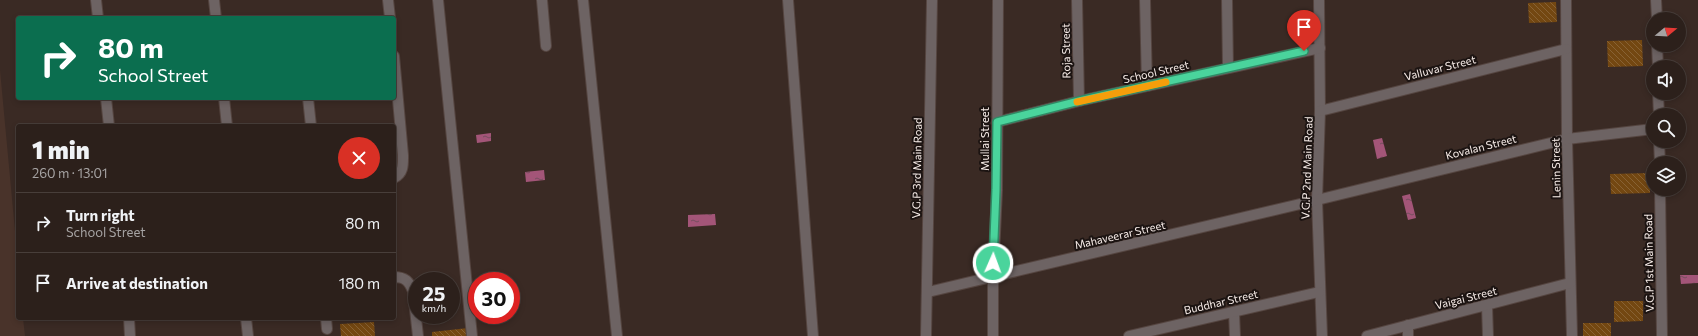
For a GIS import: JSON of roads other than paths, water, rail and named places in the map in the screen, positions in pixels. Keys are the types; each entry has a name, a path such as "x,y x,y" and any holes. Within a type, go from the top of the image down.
{"street":[{"path":"96,0 98,16"},
{"path":"214,0 216,16"},
{"path":"388,0 390,16"},
{"path":"438,0 472,336"},
{"path":"542,0 546,46"},
{"path":"583,0 617,336"},
{"path":"788,0 813,336"},
{"name":"V.G.P 3rd Main Road","path":"926,336 928,292 932,0"},
{"name":"Mullai Street","path":"993,336 992,277 996,190 998,0"},
{"name":"Roja Street","path":"1077,0 1079,101"},
{"path":"1145,0 1147,86"},
{"path":"1227,0 1228,68"},
{"name":"V.G.P 2nd Main Road","path":"1319,0 1320,111 1316,200 1322,336"},
{"name":"Lenin Street","path":"1566,0 1567,138 1572,336"},
{"path":"1656,0 1657,12"},
{"name":"School Street","path":"997,122 1079,101 1320,48"},
{"name":"Valluvar Street","path":"1320,111 1566,49"},
{"path":"396,78 403,155 402,169 400,174 396,177"},
{"path":"106,100 109,124"},
{"path":"224,100 228,124"},
{"path":"308,100 311,124"},
{"name":"Kovalan Street","path":"1316,200 1567,138 1646,130"},
{"name":"V.G.P 1st Main Road","path":"1660,196 1662,336"},
{"name":"Mahaveerar Street","path":"928,292 1316,200"},
{"path":"396,276 406,279 413,291 418,336"},
{"name":"Vaigai Street","path":"1367,336 1408,324 1487,306 1570,283"},
{"name":"Buddhar Street","path":"1129,336 1148,334 1319,292"},
{"path":"1487,306 1488,336"},
{"path":"1234,312 1235,336"},
{"path":"129,320 130,336"},
{"path":"246,320 248,336"},
{"path":"326,320 327,330"},
{"path":"1408,324 1408,336"}],"water":[{"path":"491,133 491,141 477,143 476,135"},
{"path":"1382,138 1387,156 1377,159 1373,140"},
{"path":"544,170 545,180 526,182 525,172"},
{"path":"1410,194 1416,218 1408,220 1402,196"},
{"path":"715,214 716,225 688,227 688,215"},
{"path":"1680,275 1698,275 1698,283 1681,284"}]}
